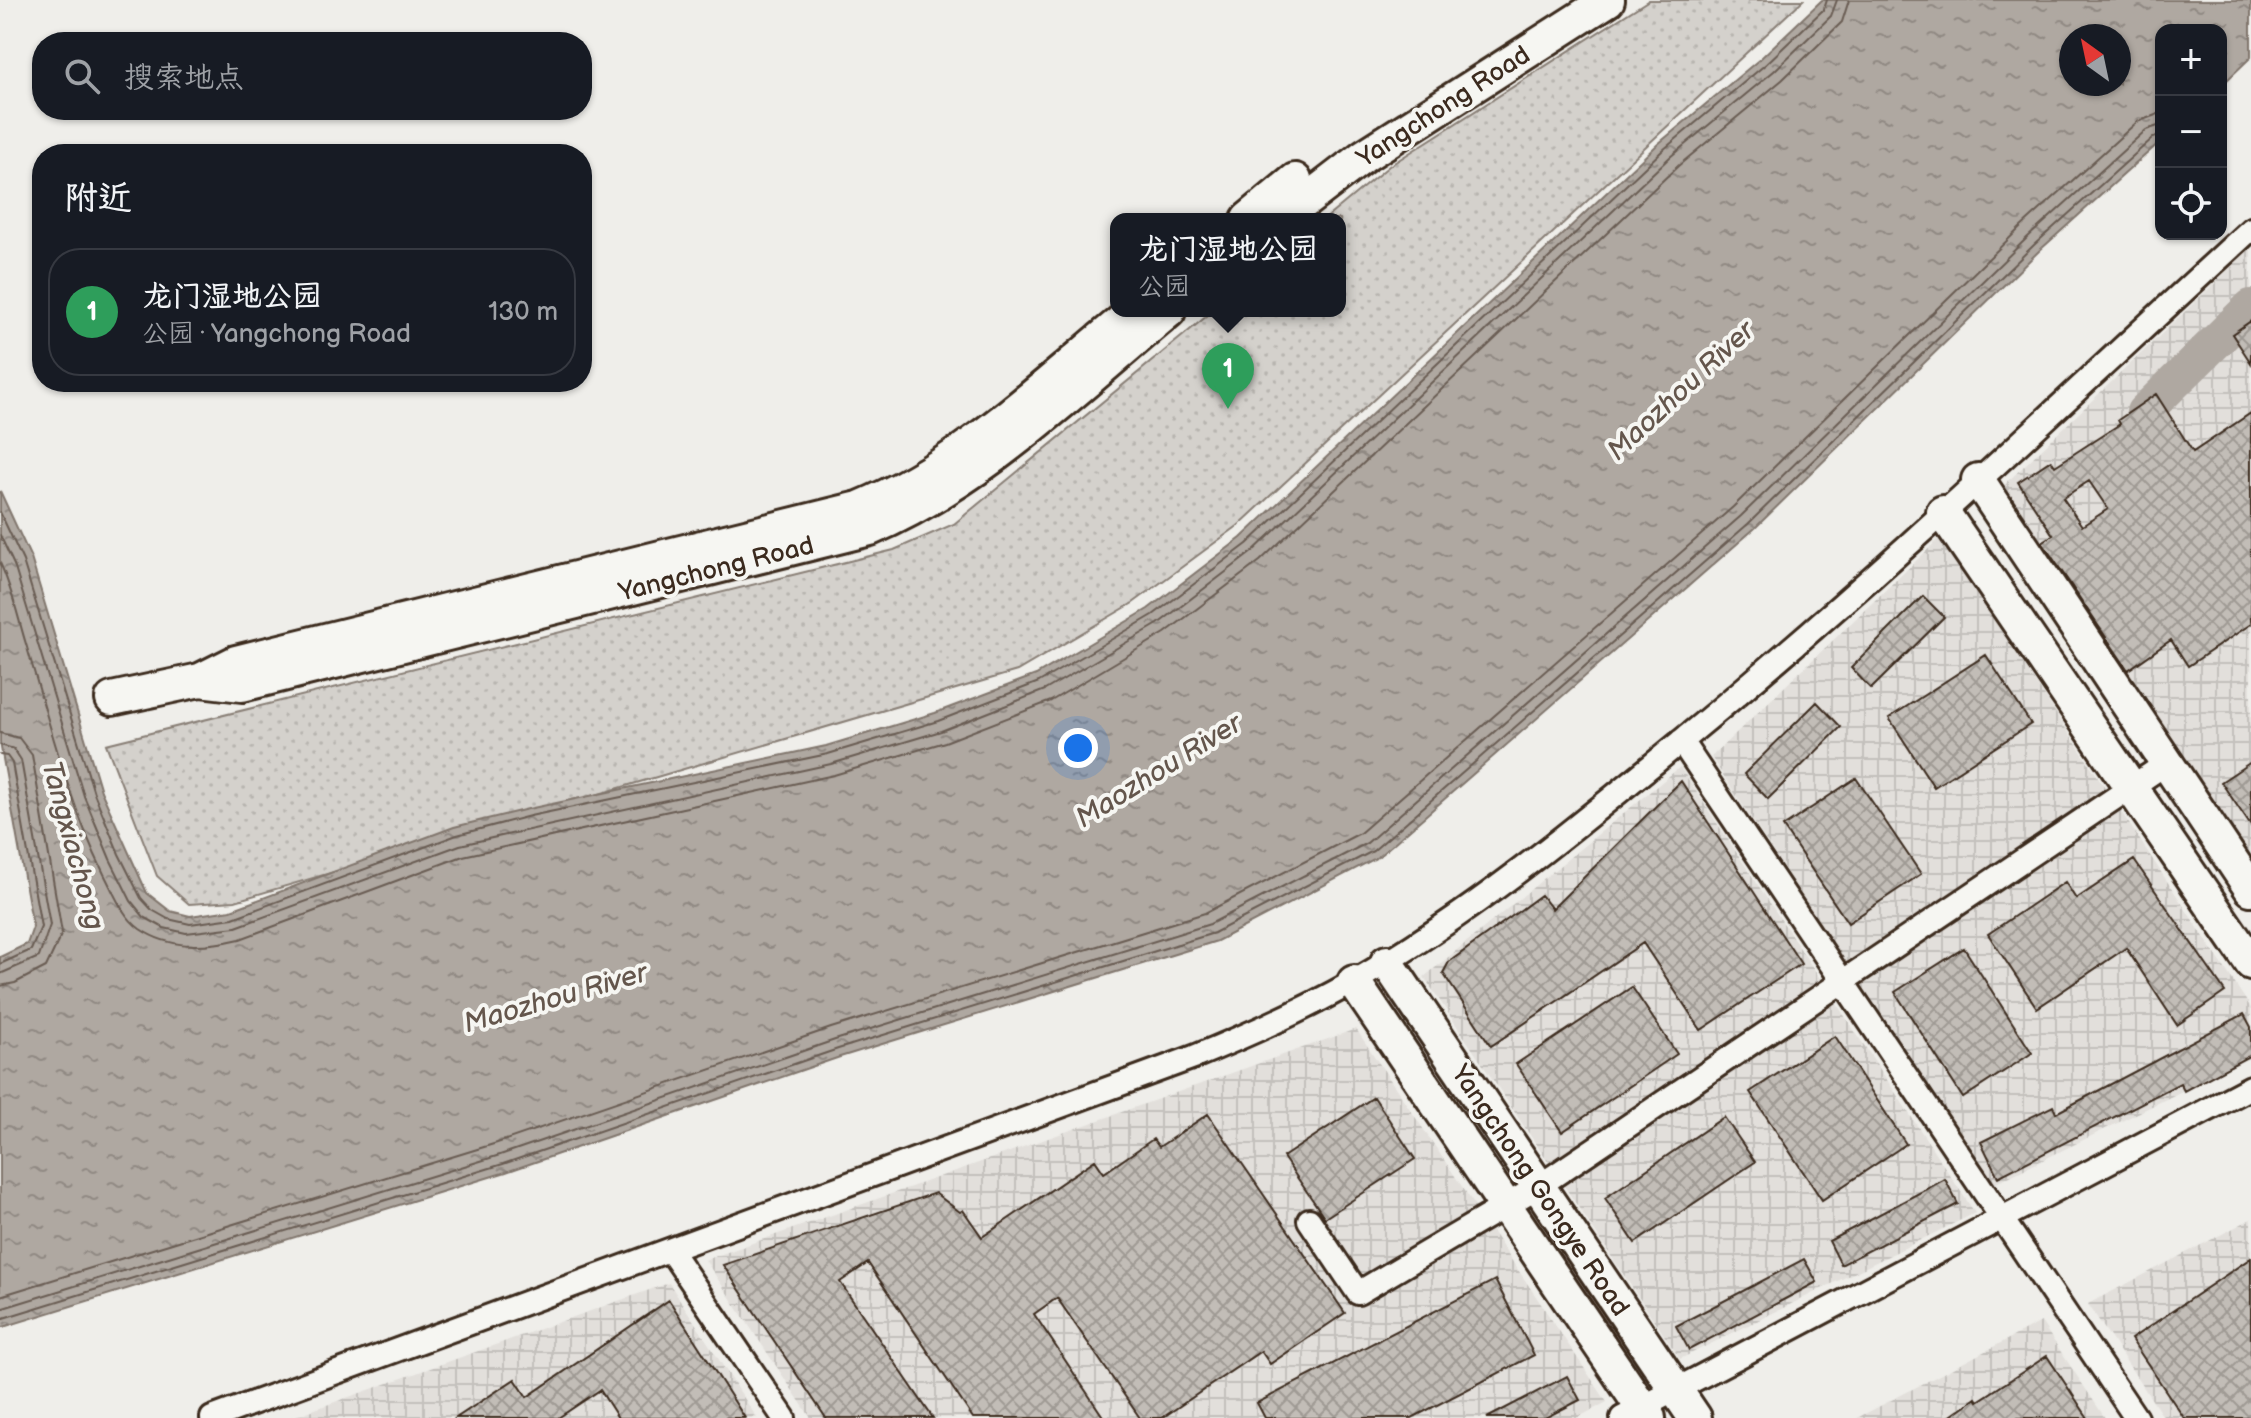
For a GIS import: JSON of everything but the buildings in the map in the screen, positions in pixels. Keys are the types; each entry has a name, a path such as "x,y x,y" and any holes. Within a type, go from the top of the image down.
{"street":[{"name":"Yangchong Road","path":"1256,213 1349,140 1568,0"},
{"name":"Yangchong Road","path":"1290,213 1364,156 1608,0"},
{"path":"212,1418 1194,1057 1250,1034 1354,982 1530,860 1811,633 2251,229"},
{"name":"Yangchong Road","path":"112,699 200,680 236,662 859,508 915,482 956,455 1127,317"},
{"name":"Yangchong Road","path":"200,680 242,685 870,529 916,507 971,471 1162,317"},
{"path":"1978,480 2251,889"},
{"path":"1943,512 2251,963"},
{"path":"1681,741 1999,1219 2136,1418"},
{"path":"1309,1220 1358,1293 1539,1186 2167,763"},
{"name":"Yangchong Gongye Road","path":"1387,962 1695,1418"},
{"name":"Yangchong Gongye Road","path":"1354,982 1506,1207 1638,1415"},
{"path":"1638,1415 1676,1390 2251,1087"},
{"path":"670,1250 784,1418"}],"shaded area":[{"path":"1649,0 1803,0 1239,525 1133,603 1017,671 235,901 189,904 157,876 106,744 894,550 954,524 1206,317 1346,317 1346,213 1332,213 1389,166"},
{"path":"2251,248 2251,863 2002,487"},
{"path":"1940,538 2251,1008 2251,1057 1992,1185 1711,757"},
{"path":"1680,767 1975,1213 1680,1359 1424,977"},
{"path":"1356,1029 1607,1402 1577,1418 811,1418 705,1260"},
{"path":"2251,1219 2251,1418 2164,1418 2088,1304"},
{"path":"669,1283 757,1418 290,1418"},
{"path":"2041,1322 2105,1418 1857,1418"}],"water":[{"path":"1822,0 2251,0 2251,57 2227,80 2227,24 2155,24 2155,146 2040,250 1754,529 1378,857 1217,941 840,1057 506,1172 0,1328 0,957 27,944 33,927 0,742 0,491 31,558 101,791 147,893 170,911 190,916 231,910 454,827 826,746 935,713 1036,675 1148,609 1241,538 1658,144 1761,58"}],"waterway":[{"path":"2144,412 2251,307"}],"place":[{"name":"龙门湿地公园","path":"1228,409"}],"water label":[{"name":"Maozhou River","path":"1680,390"},
{"name":"Maozhou River","path":"1158,770"},
{"name":"Tangxiachong","path":"74,845"},
{"name":"Maozhou River","path":"555,997"}]}
